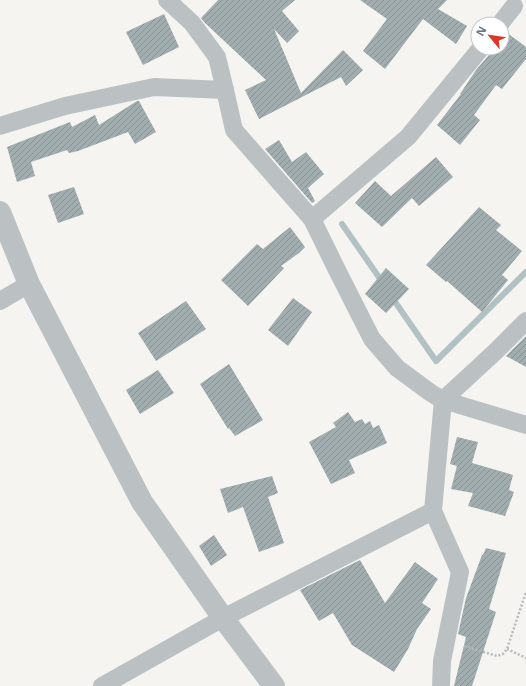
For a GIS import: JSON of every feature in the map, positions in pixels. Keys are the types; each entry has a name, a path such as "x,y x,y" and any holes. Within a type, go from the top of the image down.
{"street":[{"path":"167,0 192,23 217,57 234,130 312,219 372,339 397,368 443,400 526,425"},
{"path":"508,16 517,7"},
{"path":"312,219 408,137 474,56"},
{"path":"0,126 65,106 154,87 225,90"},
{"path":"0,212 29,284 142,502 223,618 274,686"},
{"path":"0,301 29,284"},
{"path":"441,686 445,640 460,572 434,511 443,400 526,321"},
{"path":"102,686 223,618 434,511"}],"path":[{"path":"445,640 497,656 503,654 507,649 526,592"},
{"path":"507,649 526,658"}],"building":[{"path":"218,0 295,0 282,11 299,31 287,43 274,29 301,93 343,50 363,70 346,86 341,77 259,119 245,90 266,80 201,18"},
{"path":"360,0 447,0 438,9 467,26 456,44 423,19 385,69 363,51 387,19"},
{"path":"164,14 179,47 143,65 126,32"},
{"path":"510,35 526,47 526,59 502,89 496,85 474,115 480,120 460,145 437,125 461,94 476,70 488,56 510,56"},
{"path":"139,101 156,132 135,144 128,132 78,151 69,153 67,150 31,162 35,176 17,182 7,147 70,122 72,127 95,115 99,125"},
{"path":"279,140 292,162 306,152 324,174 308,188 315,201 312,203 265,149"},
{"path":"436,157 453,177 419,206 412,198 382,227 355,203 375,181 391,196"},
{"path":"74,187 84,214 58,223 48,195"},
{"path":"479,207 501,225 496,230 522,251 502,275 508,280 482,312 447,281 446,282 426,265"},
{"path":"290,227 305,247 281,266 284,268 248,306 221,280 257,244 263,249"},
{"path":"386,268 409,289 386,313 365,294"},
{"path":"293,298 312,312 288,346 268,330"},
{"path":"186,301 206,329 156,361 138,333"},
{"path":"526,336 526,367 506,356"},
{"path":"229,364 263,420 235,436 229,428 228,429 200,384"},
{"path":"158,370 174,393 140,414 126,390"},
{"path":"348,412 355,422 362,419 365,424 370,421 373,428 379,425 387,443 349,460 355,473 331,484 309,442 336,427 333,423"},
{"path":"457,437 478,442 472,463 513,475 509,490 514,492 505,516 468,506 473,493 451,489 457,466 450,464"},
{"path":"272,476 278,493 268,497 284,543 259,552 243,507 228,513 220,489"},
{"path":"214,535 227,555 211,566 199,546"},
{"path":"486,548 506,553 489,609 496,612 472,686 454,686 466,637 458,634 466,598"},
{"path":"360,560 385,603 415,562 438,579 422,603 431,609 417,629 408,649 394,672 352,645 333,613 319,621 300,590"}],"waterway":[{"path":"342,224 383,283"},
{"path":"391,296 436,361 526,272"}]}
